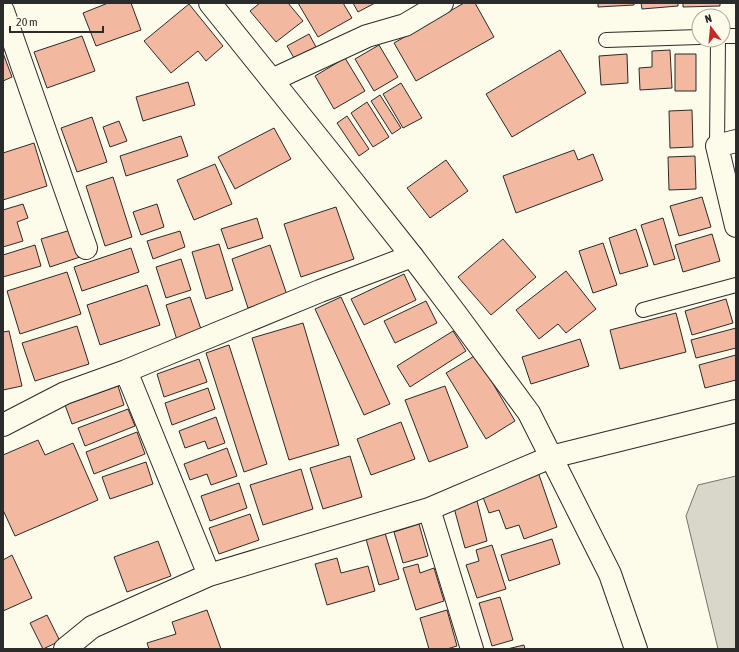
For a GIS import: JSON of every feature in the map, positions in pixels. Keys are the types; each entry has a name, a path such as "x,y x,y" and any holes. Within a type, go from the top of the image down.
{"street":[{"path":"210,3 412,256 528,413 610,574 635,648"},
{"path":"272,80 367,36 405,25 442,3"},
{"path":"3,11 86,248"},
{"path":"727,143 736,226"},
{"path":"3,425 64,393 126,371 320,291 412,256"},
{"path":"126,371 209,575"},
{"path":"65,649 92,627 209,575 429,509 551,458 736,412"},
{"path":"429,509 472,649"}],"lane":[{"path":"606,40 691,37"},
{"path":"719,48 727,143"},
{"path":"642,310 736,285"}],"shaded area":[{"path":"736,476 736,649 718,649 686,516 698,485"}],"building":[{"path":"108,3 131,3 141,30 96,46 83,13"},
{"path":"260,3 288,3 303,21 276,42 250,11"},
{"path":"298,3 343,3 352,18 318,37"},
{"path":"353,3 375,3 358,12"},
{"path":"464,3 475,3 494,37 416,81 394,43"},
{"path":"598,3 634,3 634,5 598,7"},
{"path":"641,3 678,3 678,6 642,9"},
{"path":"683,3 720,3 720,6 683,7"},
{"path":"189,4 223,46 206,61 198,51 171,73 144,41"},
{"path":"309,34 316,47 294,58 287,46"},
{"path":"82,36 95,71 47,88 34,52"},
{"path":"379,45 398,77 374,91 355,59"},
{"path":"560,50 586,93 512,137 486,94"},
{"path":"670,50 672,88 640,90 639,68 652,67 652,51"},
{"path":"3,53 12,77 3,81"},
{"path":"627,54 628,83 601,85 599,56"},
{"path":"675,54 696,54 696,91 675,91"},
{"path":"345,58 365,91 334,109 315,76"},
{"path":"188,82 195,105 143,121 136,97"},
{"path":"401,83 422,118 403,128 383,94"},
{"path":"380,95 401,128 392,134 371,101"},
{"path":"367,102 389,137 373,147 351,113"},
{"path":"692,110 693,147 670,148 669,111"},
{"path":"347,116 369,149 359,156 337,123"},
{"path":"92,117 107,162 77,172 61,128"},
{"path":"119,121 127,141 110,147 103,127"},
{"path":"274,128 291,159 235,189 218,157"},
{"path":"181,136 188,156 126,176 120,156"},
{"path":"34,143 47,186 3,200 3,153"},
{"path":"574,150 578,160 593,154 603,180 516,213 503,176"},
{"path":"695,156 696,189 669,190 668,157"},
{"path":"446,160 468,191 430,218 407,188"},
{"path":"215,164 232,204 194,220 177,180"},
{"path":"113,177 132,237 105,246 86,186"},
{"path":"702,197 711,227 679,236 670,206"},
{"path":"23,204 28,218 17,222 23,241 3,247 3,210"},
{"path":"157,204 164,227 141,235 133,212"},
{"path":"336,207 354,259 301,277 284,224"},
{"path":"257,218 263,238 228,249 221,229"},
{"path":"663,218 675,259 654,265 641,225"},
{"path":"74,229 83,256 50,267 41,239"},
{"path":"636,229 648,266 620,274 609,238"},
{"path":"180,231 185,247 153,259 147,241"},
{"path":"712,234 720,261 683,272 675,245"},
{"path":"503,239 536,277 491,315 458,277"},
{"path":"603,243 617,285 593,293 579,251"},
{"path":"219,244 233,290 206,299 192,252"},
{"path":"35,245 41,266 3,277 3,255"},
{"path":"270,245 287,295 248,308 232,259"},
{"path":"131,248 139,272 82,291 74,267"},
{"path":"181,259 191,290 166,298 156,267"},
{"path":"566,271 596,309 566,333 558,324 539,339 516,310"},
{"path":"67,272 81,314 20,334 7,291"},
{"path":"404,274 416,300 364,325 351,299"},
{"path":"147,285 160,325 100,345 87,305"},
{"path":"190,297 202,332 177,340 166,305"},
{"path":"341,297 390,404 364,415 315,309"},
{"path":"726,299 733,323 692,335 685,311"},
{"path":"426,301 437,323 395,343 384,321"},
{"path":"676,313 686,352 620,369 610,330"},
{"path":"303,323 339,445 289,460 252,338"},
{"path":"77,326 89,364 35,381 22,343"},
{"path":"736,328 736,348 696,358 691,340"},
{"path":"9,331 22,386 3,390 3,332"},
{"path":"453,331 466,351 410,387 397,366"},
{"path":"580,339 589,366 531,384 522,357"},
{"path":"229,345 267,464 244,472 206,353"},
{"path":"476,355 515,421 486,439 446,373"},
{"path":"736,355 736,380 705,388 699,365"},
{"path":"199,359 207,382 164,397 157,374"},
{"path":"118,386 124,405 72,424 65,405"},
{"path":"445,386 468,447 429,462 405,400"},
{"path":"208,388 215,409 172,425 165,403"},
{"path":"128,409 135,426 85,446 78,428"},
{"path":"216,417 225,443 208,449 205,441 185,448 179,431"},
{"path":"401,422 415,459 371,475 357,439"},
{"path":"137,432 145,454 94,474 86,452"},
{"path":"38,440 45,455 73,443 98,500 15,536 3,510 3,455"},
{"path":"227,448 237,476 211,485 207,474 190,480 184,464"},
{"path":"350,456 362,497 323,509 310,468"},
{"path":"146,462 153,484 110,499 102,477"},
{"path":"301,469 313,509 263,525 250,485"},
{"path":"538,472 557,527 524,539 519,525 506,529 499,510 489,513 481,492"},
{"path":"239,483 247,508 210,521 201,496"},
{"path":"477,501 487,541 465,548 454,508"},
{"path":"250,514 259,540 219,554 209,528"},
{"path":"419,524 428,556 403,563 394,532"},
{"path":"385,533 399,579 379,585 366,539"},
{"path":"552,539 560,564 509,581 501,555"},
{"path":"158,541 171,576 127,592 114,557"},
{"path":"492,545 506,589 477,598 466,565 479,561 476,550"},
{"path":"12,555 32,598 3,611 3,560"},
{"path":"337,558 341,573 368,566 375,591 327,605 315,564"},
{"path":"418,564 420,573 434,568 444,601 416,610 403,568"},
{"path":"500,597 513,640 492,646 479,603"},
{"path":"207,610 221,649 149,649 147,643 176,634 172,622"},
{"path":"447,610 457,646 447,649 429,649 420,618"},
{"path":"47,615 60,641 43,649 30,623"},
{"path":"524,645 525,649 507,649"}]}
